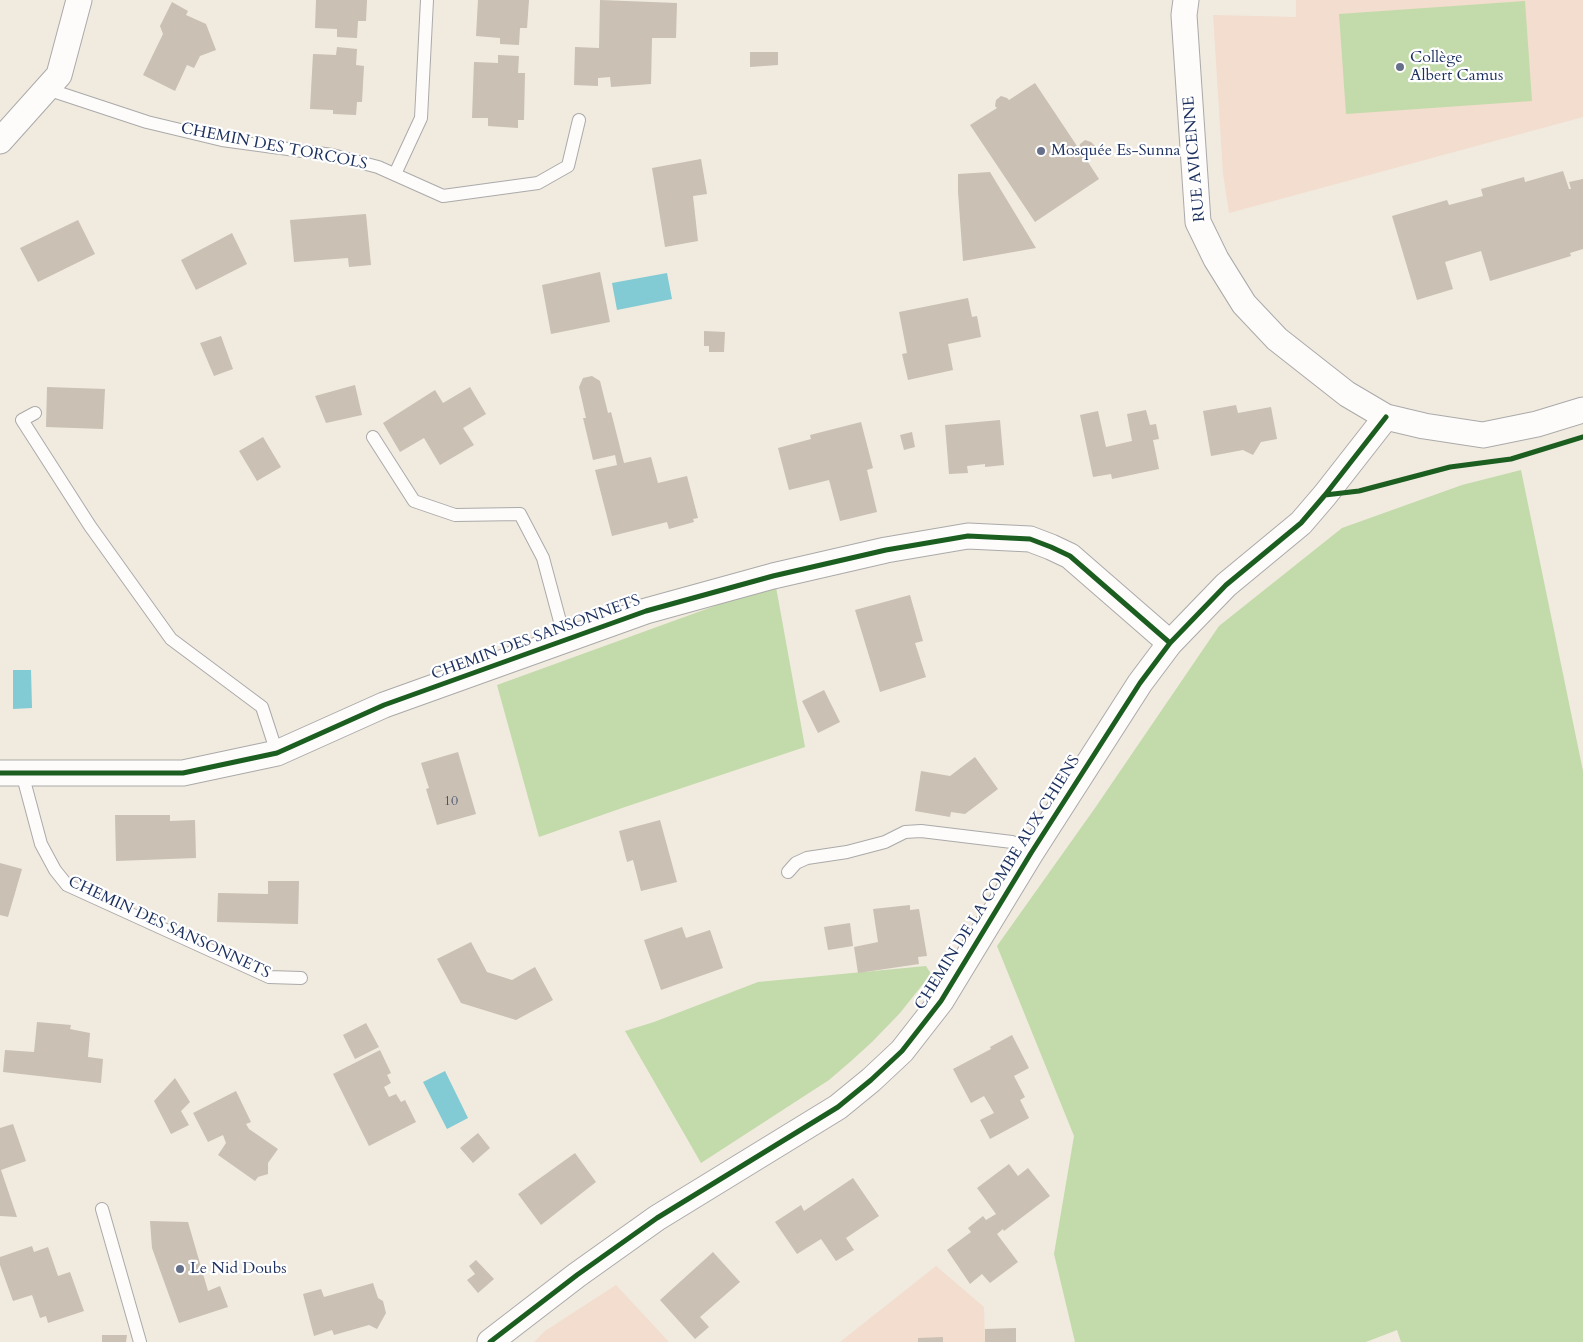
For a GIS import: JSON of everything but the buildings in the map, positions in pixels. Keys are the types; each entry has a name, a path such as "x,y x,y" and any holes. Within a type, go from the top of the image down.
{"street":[{"path":"0,141 59,75 79,0"},
{"name":"RUE AVICENNE","path":"1186,0 1184,16 1198,222 1216,260 1244,304 1277,339 1347,394 1386,416"},
{"path":"1386,416 1424,426 1483,435 1537,424 1583,410"},
{"name":"CHEMIN DE LA COMBE AUX CHIENS","path":"490,1342 577,1275 657,1218 838,1107 902,1051 941,1001 1031,853 1140,683 1170,643 1226,585 1301,523 1386,416"},
{"name":"CHEMIN DES SANSONNETS","path":"11,773 183,773 278,753 384,705 646,611 773,576 886,550 968,536 1030,539 1070,556 1170,643"}],"lane":[{"path":"395,174 421,118 427,0"},
{"name":"CHEMIN DES TORCOLS","path":"47,89 146,122 222,140 332,155 378,167 443,196 538,183 568,166 579,120"},
{"path":"34,413 22,420 96,534 171,639 262,707 278,753"},
{"path":"373,437 414,501 455,515 520,514 543,558 565,640"},
{"name":"CHEMIN DES SANSONNETS","path":"11,773 42,844 55,870 67,885 270,976 301,978"},
{"name":"CHEMIN DE LA COMBE AUX CHIENS","path":"788,872 796,863 807,858 847,852 885,842 905,832 921,831 1012,842 1031,853"},
{"path":"102,1209 140,1342"}],"shaded area":[{"name":"Collège Albert Camus","path":"1296,0 1583,0 1583,117 1229,213 1223,173 1213,15 1296,17"},
{"path":"936,1266 984,1307 985,1342 840,1342"},
{"path":"616,1285 669,1342 534,1342 545,1331"}],"green space":[{"path":"1525,1 1532,101 1346,114 1339,14"},
{"path":"1521,470 1583,771 1583,1342 1401,1342 1397,1330 1366,1342 1075,1342 1054,1254 1074,1136 997,946 1095,808 1219,626 1342,528 1462,485"},
{"path":"767,587 776,587 805,747 539,837 497,685"},
{"path":"926,966 931,974 900,1013 850,1062 829,1080 701,1163 625,1031 654,1022 758,982"}],"water":[{"path":"667,273 672,299 617,310 612,283"},
{"path":"13,670 31,670 32,708 13,709"},
{"path":"445,1071 468,1118 447,1129 423,1082"}],"cycle path":[{"path":"490,1342 577,1275 657,1218 838,1107 902,1051 941,1001 1031,853 1140,683 1170,643 1226,585 1301,523 1386,417"},
{"path":"1325,495 1359,491 1450,467 1511,459 1583,437"},
{"path":"0,773 183,773 277,753 384,705 646,611 773,576 886,550 968,536 1030,539 1070,556 1170,643"}],"place":[{"name":"Collège Albert Camus","path":"1400,67"},
{"name":"Mosquée Es-Sunna","path":"1041,151"},
{"name":"Le Nid Doubs","path":"180,1269"}]}
